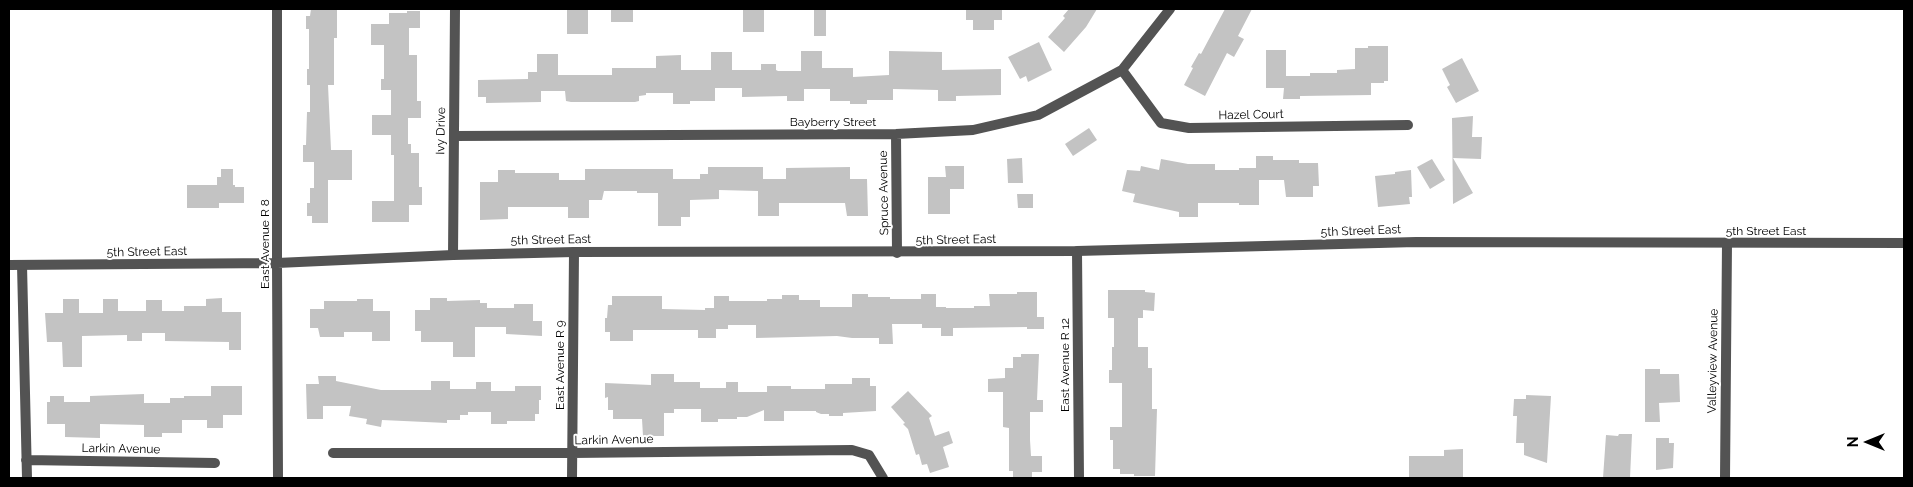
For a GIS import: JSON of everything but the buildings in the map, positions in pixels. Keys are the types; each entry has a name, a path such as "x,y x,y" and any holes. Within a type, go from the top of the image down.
{"street":[{"name":"East Avenue R 8","path":"277,9 278,478"},
{"name":"Ivy Drive","path":"453,254 455,9"},
{"name":"Bayberry Street","path":"454,136 896,134 972,130 1038,115 1122,70 1170,9"},
{"name":"Hazel Court","path":"1122,70 1161,123 1189,128 1408,125"},
{"name":"Spruce Avenue","path":"896,134 897,253"},
{"name":"5th Street East","path":"9,266 277,263 453,254 574,252 897,253 1077,251 1416,242 1904,243"},
{"name":"Valleyview Avenue","path":"1724,478 1727,243"},
{"name":"East Avenue R 12","path":"1077,251 1079,478"},
{"name":"East Avenue R 9","path":"572,478 574,252"},
{"path":"22,266 26,478"},
{"name":"Larkin Avenue","path":"333,452 852,450 869,455 882,477"},
{"name":"Larkin Avenue","path":"26,460 215,463"}]}
